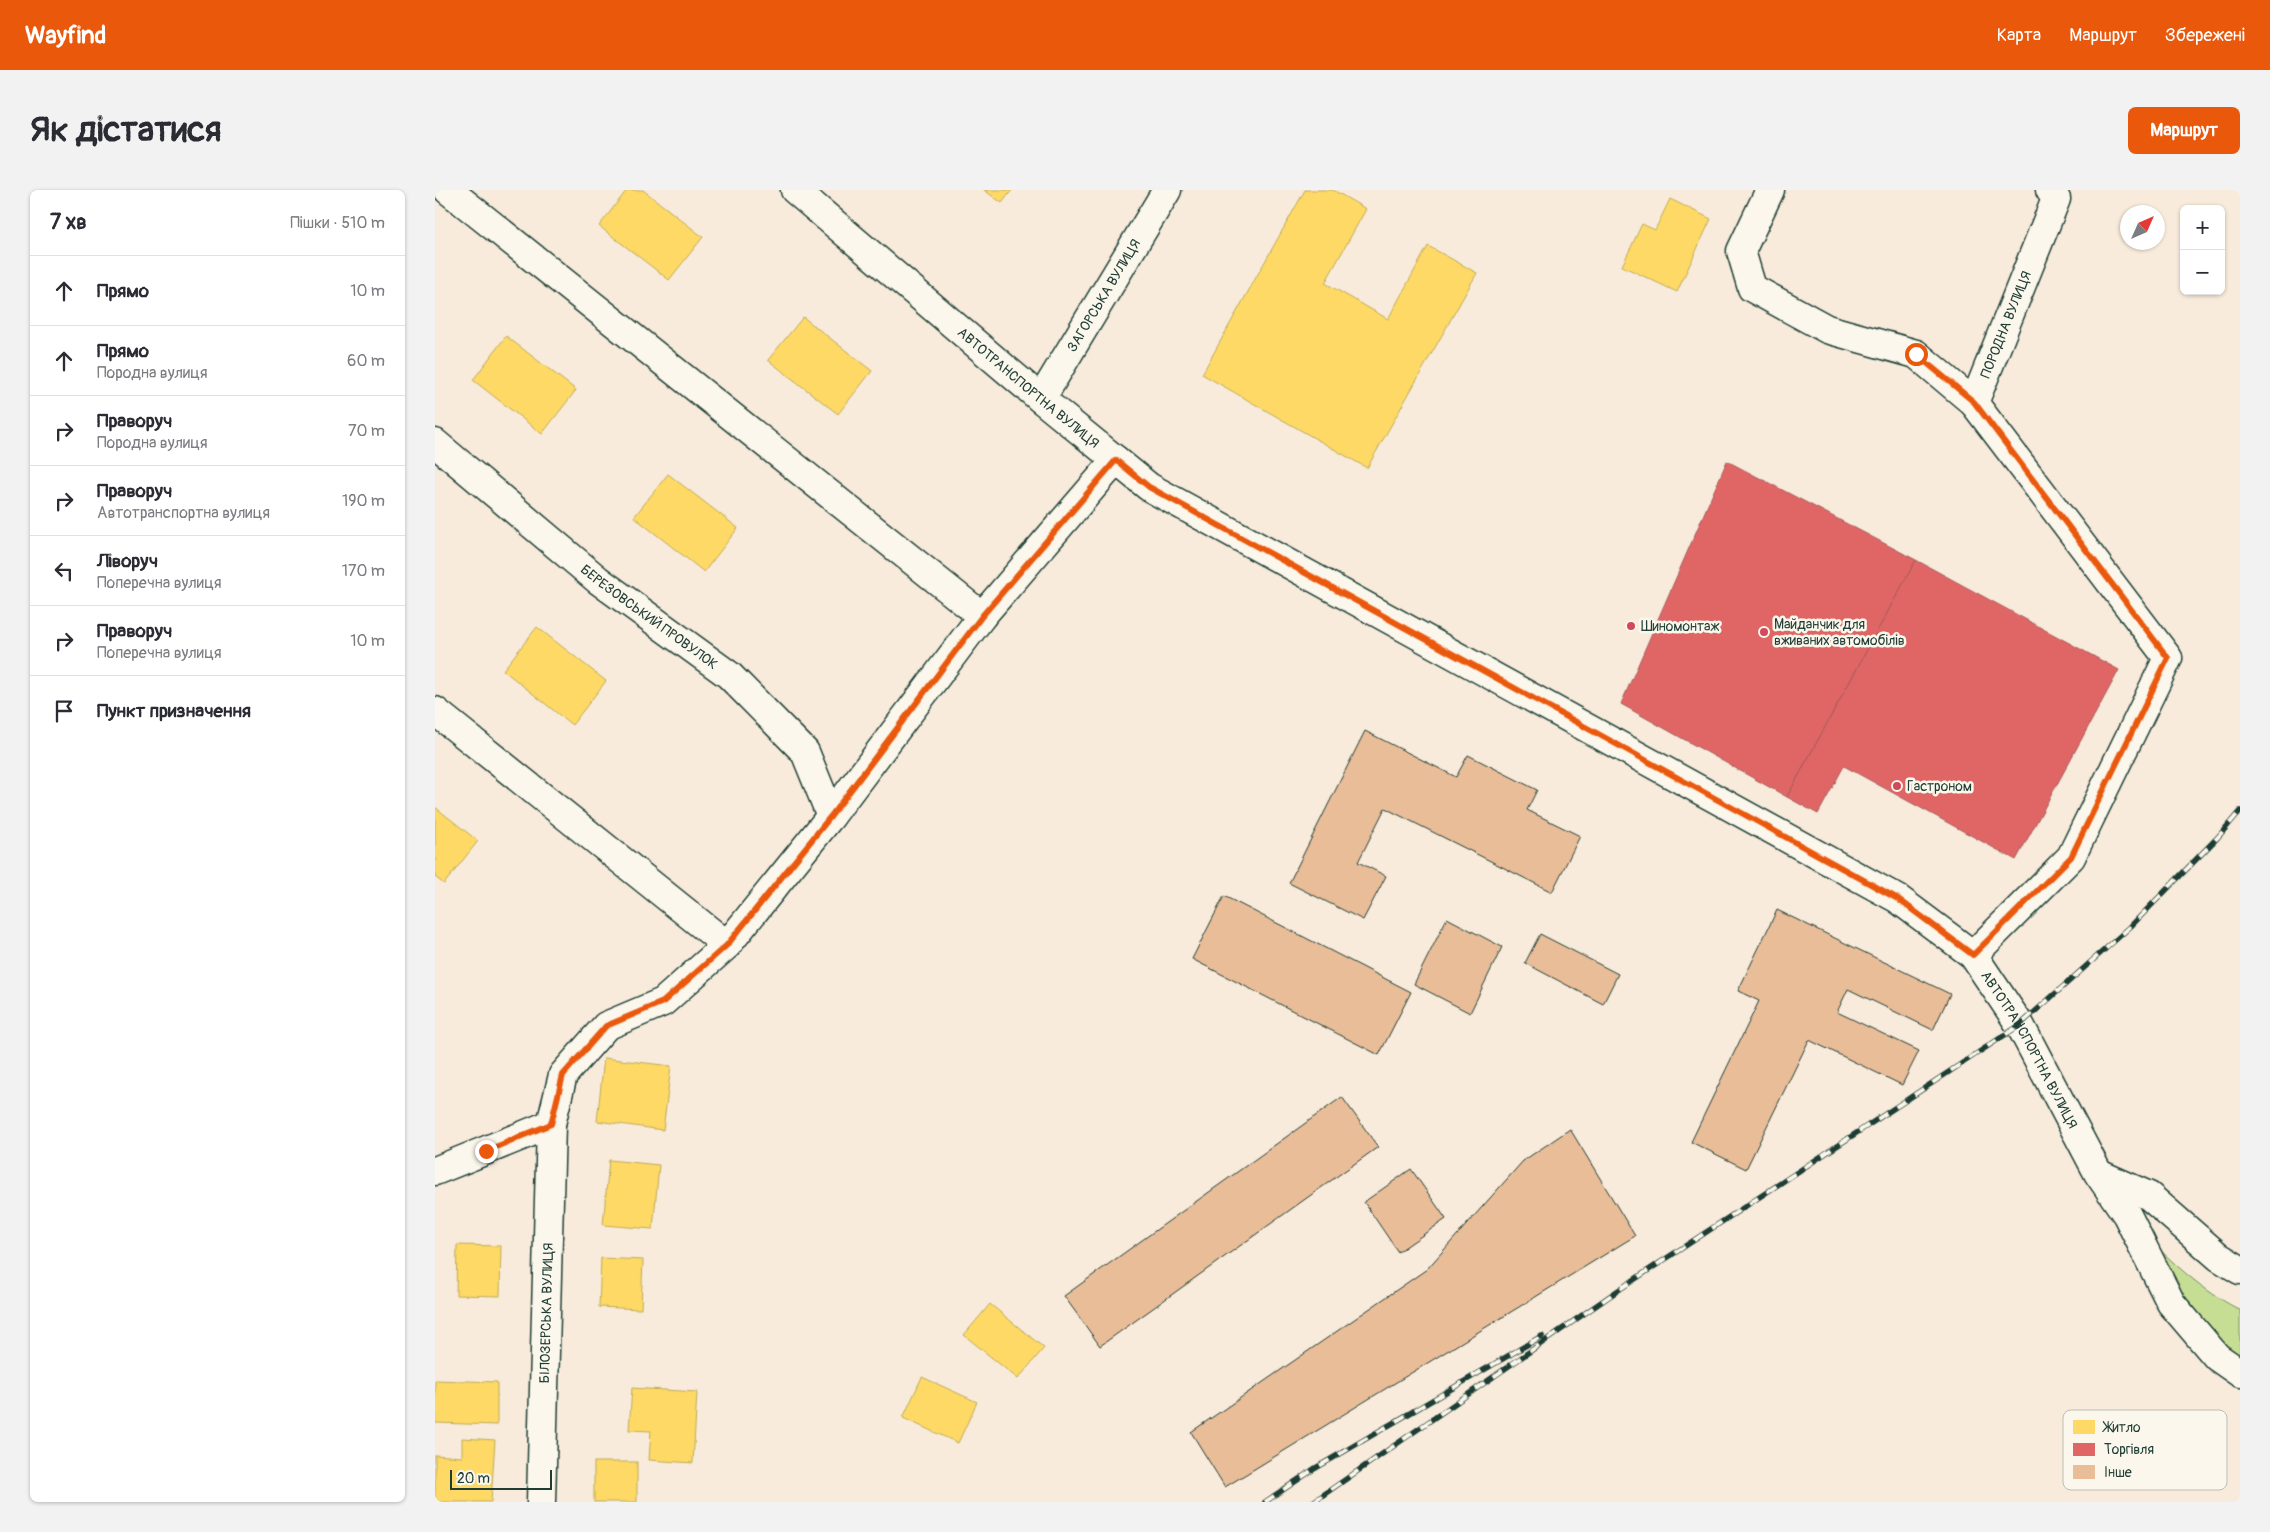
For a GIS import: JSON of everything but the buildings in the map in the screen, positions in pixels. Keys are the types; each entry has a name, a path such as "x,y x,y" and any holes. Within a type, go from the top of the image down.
{"street":[{"path":"448,190 982,616"},
{"name":"АВТОТРАНСПОРТНА ВУЛИЦЯ","path":"795,190 1041,399 1149,487 1898,899 1973,955 2020,1025 2098,1173 2127,1215 2171,1303 2217,1356 2240,1373"},
{"name":"ЗАГОРСЬКА ВУЛИЦЯ","path":"1041,399 1167,190"},
{"path":"1771,190 1741,250 1752,288 1827,329 1916,354 1974,402 2168,658 2071,857 1973,955"},
{"name":"ПОРОДНА ВУЛИЦЯ","path":"1974,402 2055,193"},
{"name":"БЕРЕЗОВСЬКИЙ ПРОВУЛОК","path":"435,443 598,580 729,676 805,752 831,816"},
{"name":"БІЛОЗЕРСЬКА ВУЛИЦЯ","path":"541,1502 551,1124 563,1075 606,1026 663,1002 727,945 831,816 982,616 1116,460"},
{"path":"435,711 727,945"},
{"path":"435,1171 551,1124"},
{"path":"2098,1173 2149,1196 2219,1257 2240,1270"}],"green space":[{"path":"2144,1234 2189,1276 2213,1294 2240,1310 2240,1357 2224,1345 2197,1317 2174,1285"}],"railway":[{"path":"1313,1502 1617,1291 2020,1025 2130,927 2218,837 2240,811"},
{"path":"1265,1502 1314,1469 1542,1336"}],"place":[{"name":"Шиномонтаж","path":"1631,626"},
{"name":"Майданчик для вживаних автомобілів","path":"1764,632"},
{"name":"Гастроном","path":"1897,786"}],"route":[{"path":"486,1151 551,1124 563,1075 606,1026 663,1002 727,945 831,816 982,616 1116,460 1149,487 1898,899 1973,955 2071,857 2168,658 1974,402 1916,354"}]}
